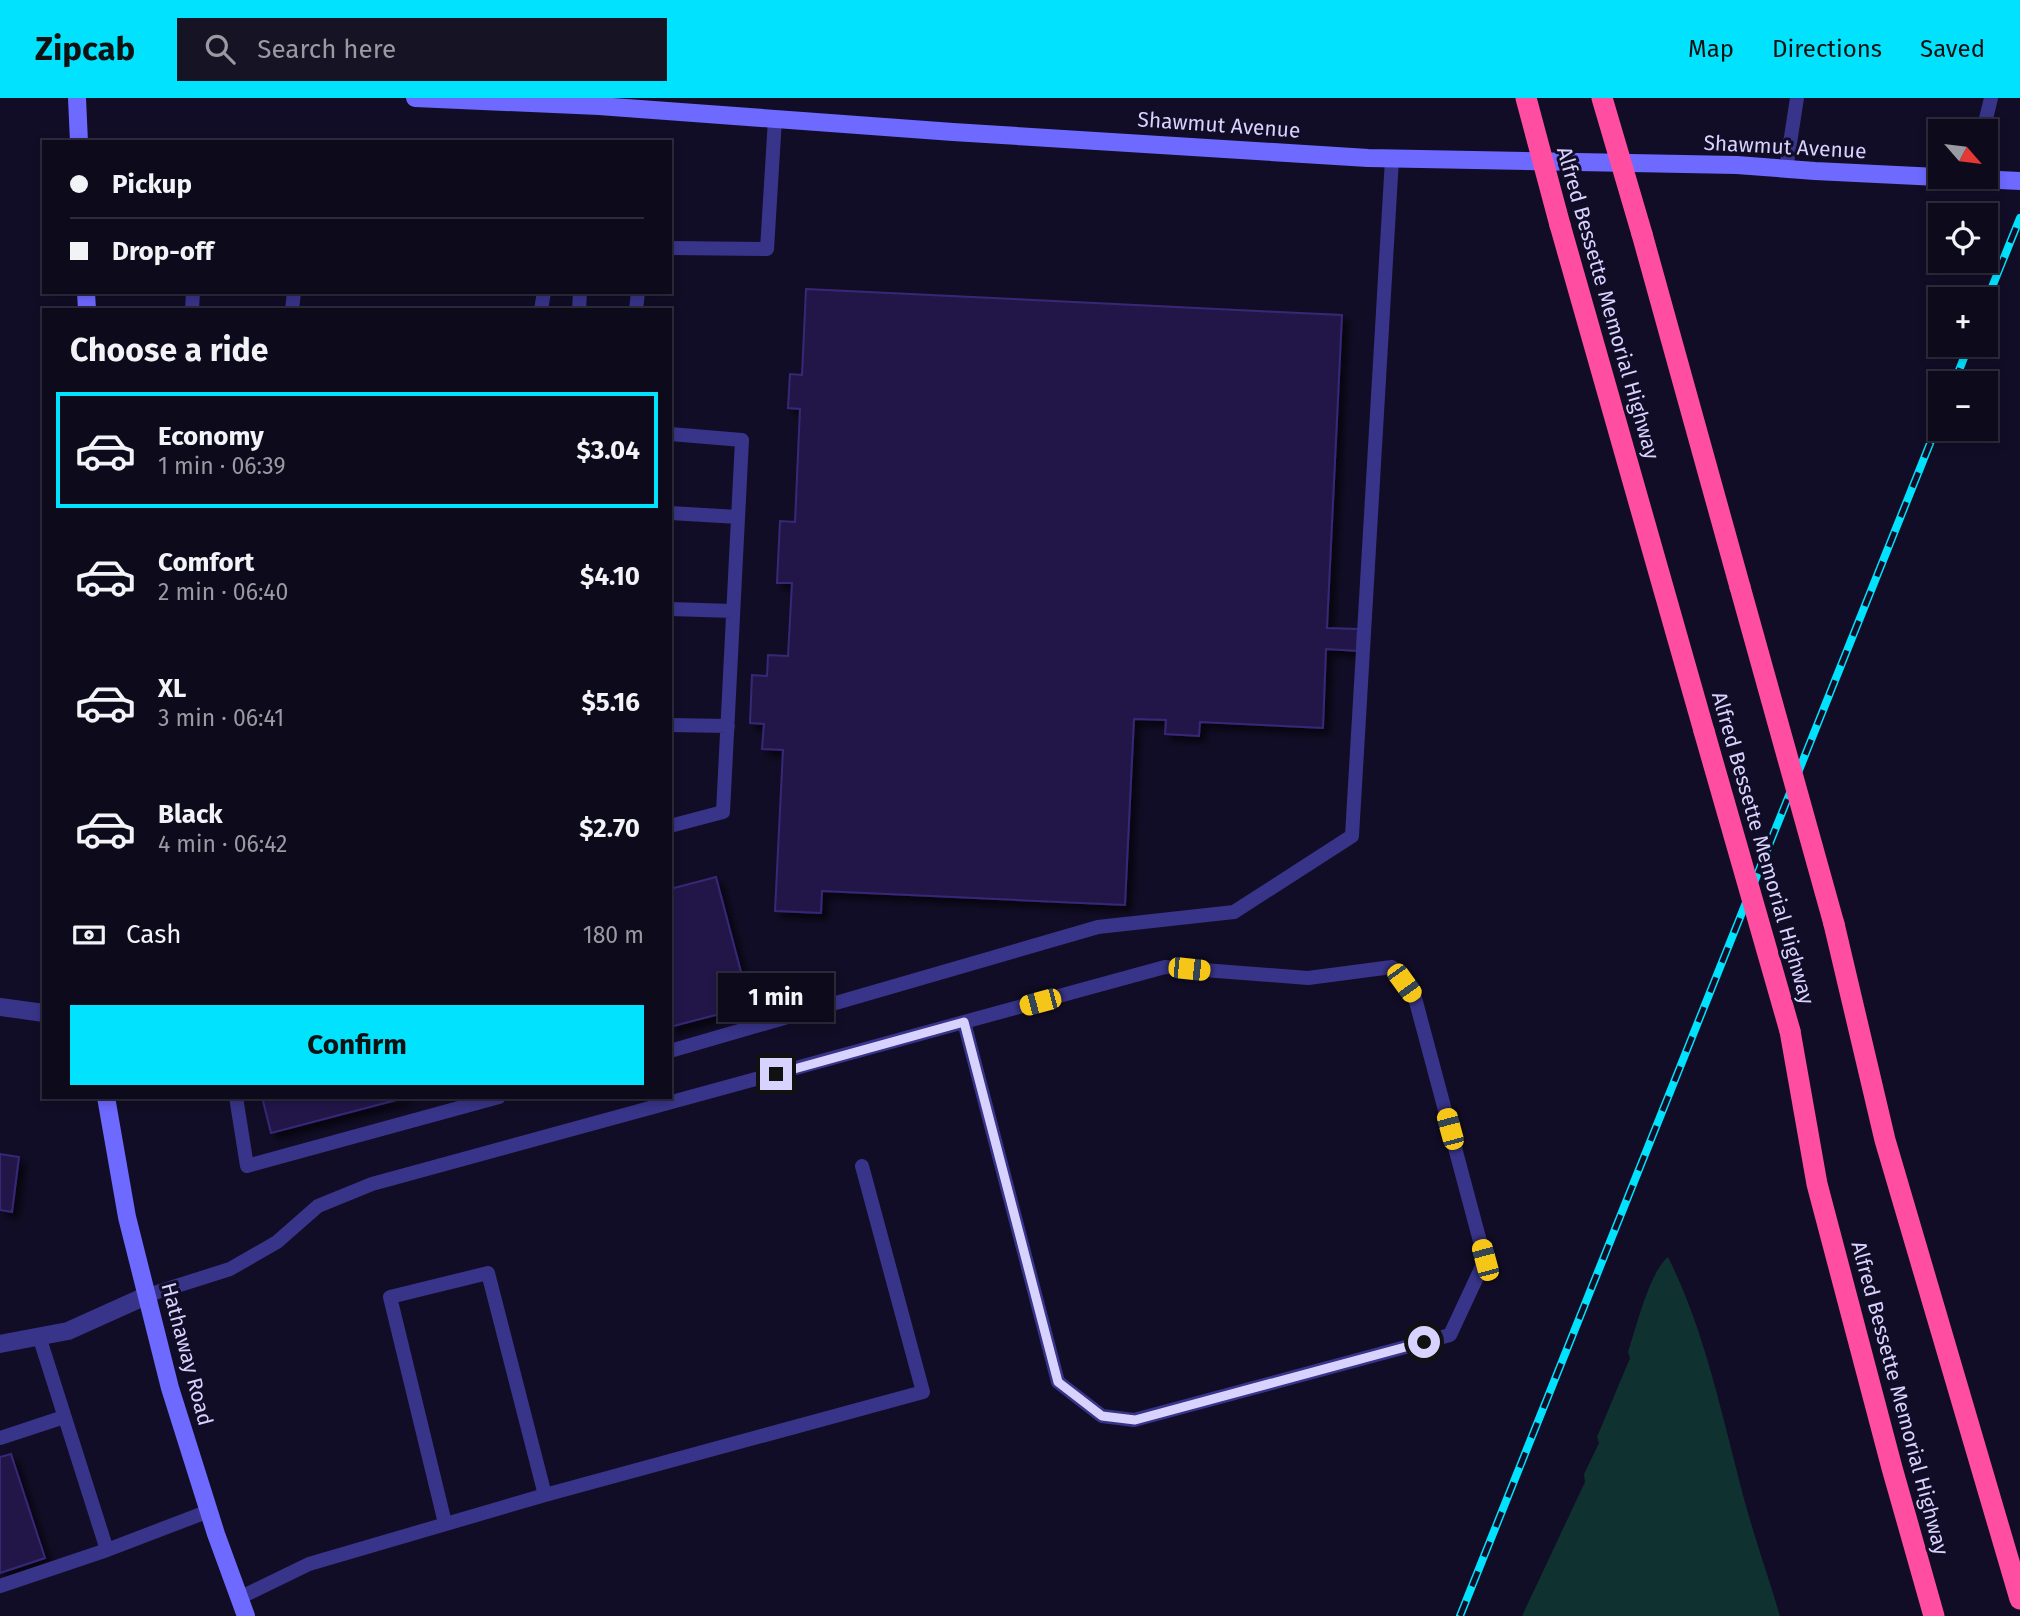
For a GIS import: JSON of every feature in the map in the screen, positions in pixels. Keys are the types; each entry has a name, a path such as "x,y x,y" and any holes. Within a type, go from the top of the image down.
{"highway":[{"name":"Alfred Bessette Memorial Highway","path":"1526,98 1790,1031 1817,1184 1934,1616"},
{"path":"1602,98 1834,924 1885,1140 2020,1599"}],"street":[{"path":"77,98 79,140"},
{"name":"Shawmut Avenue","path":"415,98 599,106 1392,159 1737,165 1928,176"},
{"name":"Shawmut Avenue","path":"1998,179 2020,180"},
{"path":"0,1007 42,1013"},
{"name":"Hathaway Road","path":"106,1099 127,1217 170,1388 246,1616"},
{"path":"0,1344 68,1331 148,1296"}],"lane":[{"path":"1786,169 1797,98"},
{"path":"1986,119 1991,98"},
{"path":"672,248 767,250 775,119"},
{"path":"672,1050 1098,928 1234,912 1352,836 1392,159"},
{"path":"672,434 742,440 723,812 672,825"},
{"path":"672,513 738,517"},
{"path":"672,609 733,611"},
{"path":"672,725 728,726"},
{"path":"148,1296 230,1269 277,1242 318,1206 373,1184 964,1022 1165,967 1308,978 1392,967 1415,998 1485,1260 1450,1335 1135,1420 1102,1416 1058,1382 964,1022"},
{"path":"236,1099 247,1166 492,1099"},
{"path":"239,1598 309,1564 445,1523 923,1392 862,1166"},
{"path":"445,1523 390,1297 488,1273 545,1495"},
{"path":"39,1336 107,1550"},
{"path":"0,1438 64,1417"},
{"path":"0,1586 107,1550 209,1511"}],"green space":[{"path":"1668,1257 1705,1350 1748,1513 1780,1616 1522,1616 1585,1482 1584,1474 1599,1443 1597,1437 1630,1358 1628,1352 1644,1301 1655,1274"}],"building":[{"path":"806,289 1342,315 1327,628 1358,629 1357,651 1326,649 1323,728 1200,722 1199,736 1165,734 1166,720 1134,719 1125,905 822,891 821,913 775,911 783,750 762,749 764,724 750,723 752,675 767,676 768,655 788,656 792,583 777,583 780,521 795,522 800,409 788,408 790,374 802,375"},
{"path":"716,877 750,1006 672,1026 672,888"},
{"path":"262,1099 400,1099 271,1133"},
{"path":"0,1154 19,1157 12,1212 0,1210"},
{"path":"11,1454 45,1558 0,1573 0,1457"}],"railway":[{"path":"1992,287 2020,218"},
{"path":"1959,371 1964,357"},
{"path":"1460,1616 1931,441"}],"route":[{"path":"776,1074 964,1022 1058,1382 1102,1416 1135,1420 1424,1342"}]}
